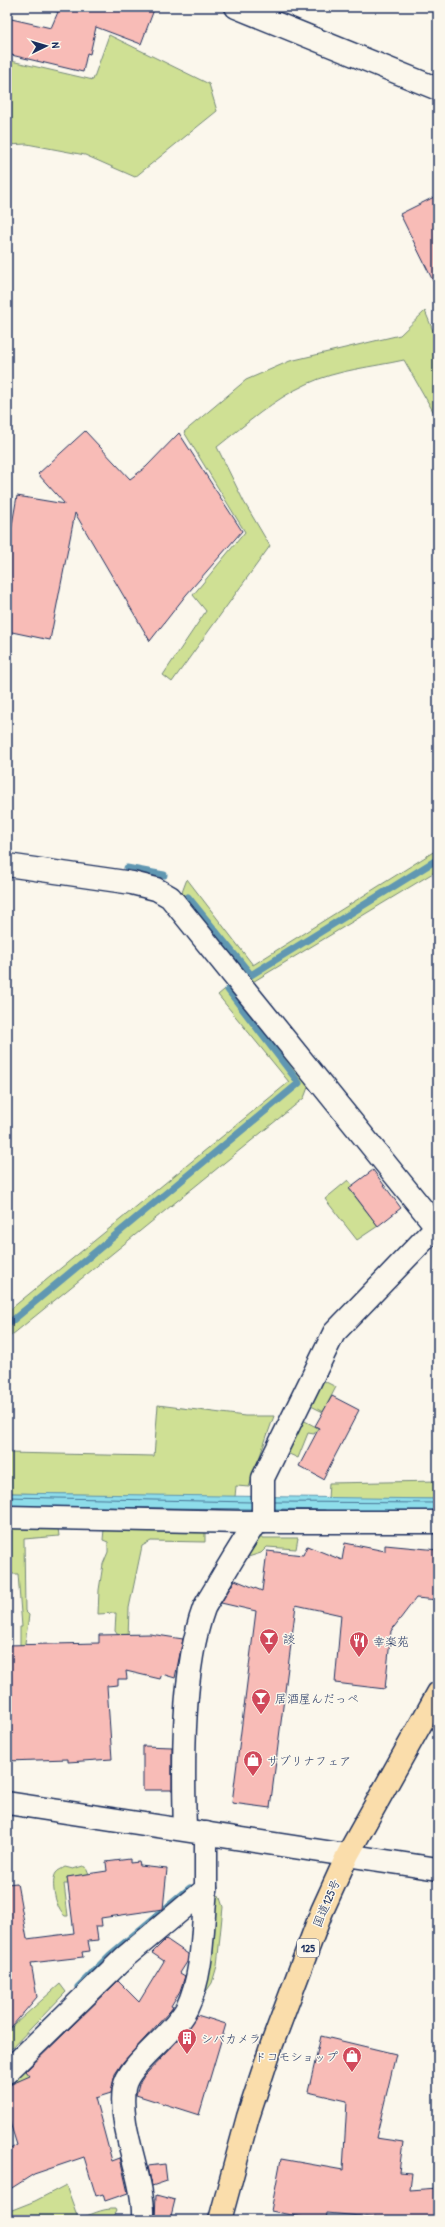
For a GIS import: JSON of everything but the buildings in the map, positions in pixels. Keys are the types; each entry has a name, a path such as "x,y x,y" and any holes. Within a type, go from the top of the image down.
{"highway":[{"name":"国道125号","path":"220,2220 246,2124 272,2044 322,1911 348,1854 438,1693"}],"street":[{"path":"236,7 438,89"},
{"path":"7,865 132,883 156,889 170,897 434,1216 334,1333 263,1478 260,1522 205,1608 197,1634 192,1664 186,1723 184,1768 185,1829"},
{"path":"7,1517 260,1522 438,1522"},
{"path":"7,1803 206,1832 438,1869"},
{"path":"143,2220 141,2194 124,2108 124,2087 129,2075 141,2060 174,2029 187,2008 195,1990 206,1889 206,1832"},
{"path":"7,2072 125,1957 206,1889"}],"green space":[{"path":"109,35 209,84 217,111 135,177 85,155 27,144 7,145 7,60 93,80"},
{"path":"425,311 438,343 438,420 404,360 342,372 307,384 271,405 217,447 244,502 270,546 172,682 163,675 206,611 193,595 245,532 184,432 246,380 290,361 400,335"},
{"path":"438,849 438,870 251,983 181,895 187,879 253,965"},
{"path":"230,985 310,1082 304,1098 7,1339 7,1312 289,1082 218,995"},
{"path":"348,1180 353,1186 349,1189 378,1226 357,1240 325,1199"},
{"path":"318,1378 336,1387 323,1412 311,1406 309,1400"},
{"path":"158,1405 245,1416 274,1416 249,1487 236,1486 235,1497 7,1493 7,1453 154,1456"},
{"path":"301,1419 318,1428 314,1434 308,1433 298,1458 287,1453"},
{"path":"438,1481 438,1499 328,1499 329,1483"},
{"path":"8,1527 58,1528 59,1536 24,1539 25,1611 29,1615 24,1650 20,1645 20,1627 22,1627 18,1574 7,1574"},
{"path":"104,1529 205,1530 205,1542 151,1541 142,1546 129,1608 128,1640 120,1638 115,1631 116,1613 98,1614 99,1590 103,1564 108,1552 108,1542 103,1540"},
{"path":"249,1538 298,1538 296,1549 267,1547 261,1553 245,1558"},
{"path":"83,1866 86,1867 89,1874 67,1877 68,1884 64,1884 68,1916 65,1916 59,1908 55,1896 54,1877 59,1870 65,1867 73,1869"},
{"path":"219,1895 223,1907 217,1966 212,1983 203,1996 209,1905"},
{"path":"60,1984 66,1992 7,2053 7,2031"},
{"path":"23,2066 36,2082 18,2081 14,2083 16,2074"},
{"path":"66,2185 78,2218 105,2210 115,2209 116,2211 111,2220 7,2220 7,2212 35,2201"}],"water":[{"path":"7,1493 438,1499 438,1516 7,1509"}],"waterway":[{"path":"188,897 251,975 438,859"},
{"path":"127,868 164,875"},
{"path":"7,1325 299,1083 228,990"},
{"path":"78,1987 110,1955 190,1888"}],"place":[{"name":"談","path":"269,1655"},
{"name":"幸楽苑","path":"359,1658"},
{"name":"居酒屋んだっぺ","path":"261,1715"},
{"name":"サブリナフェア","path":"253,1777"},
{"name":"シバカメラ","path":"187,2055"},
{"name":"ドコモショップ","path":"352,2073"}]}
